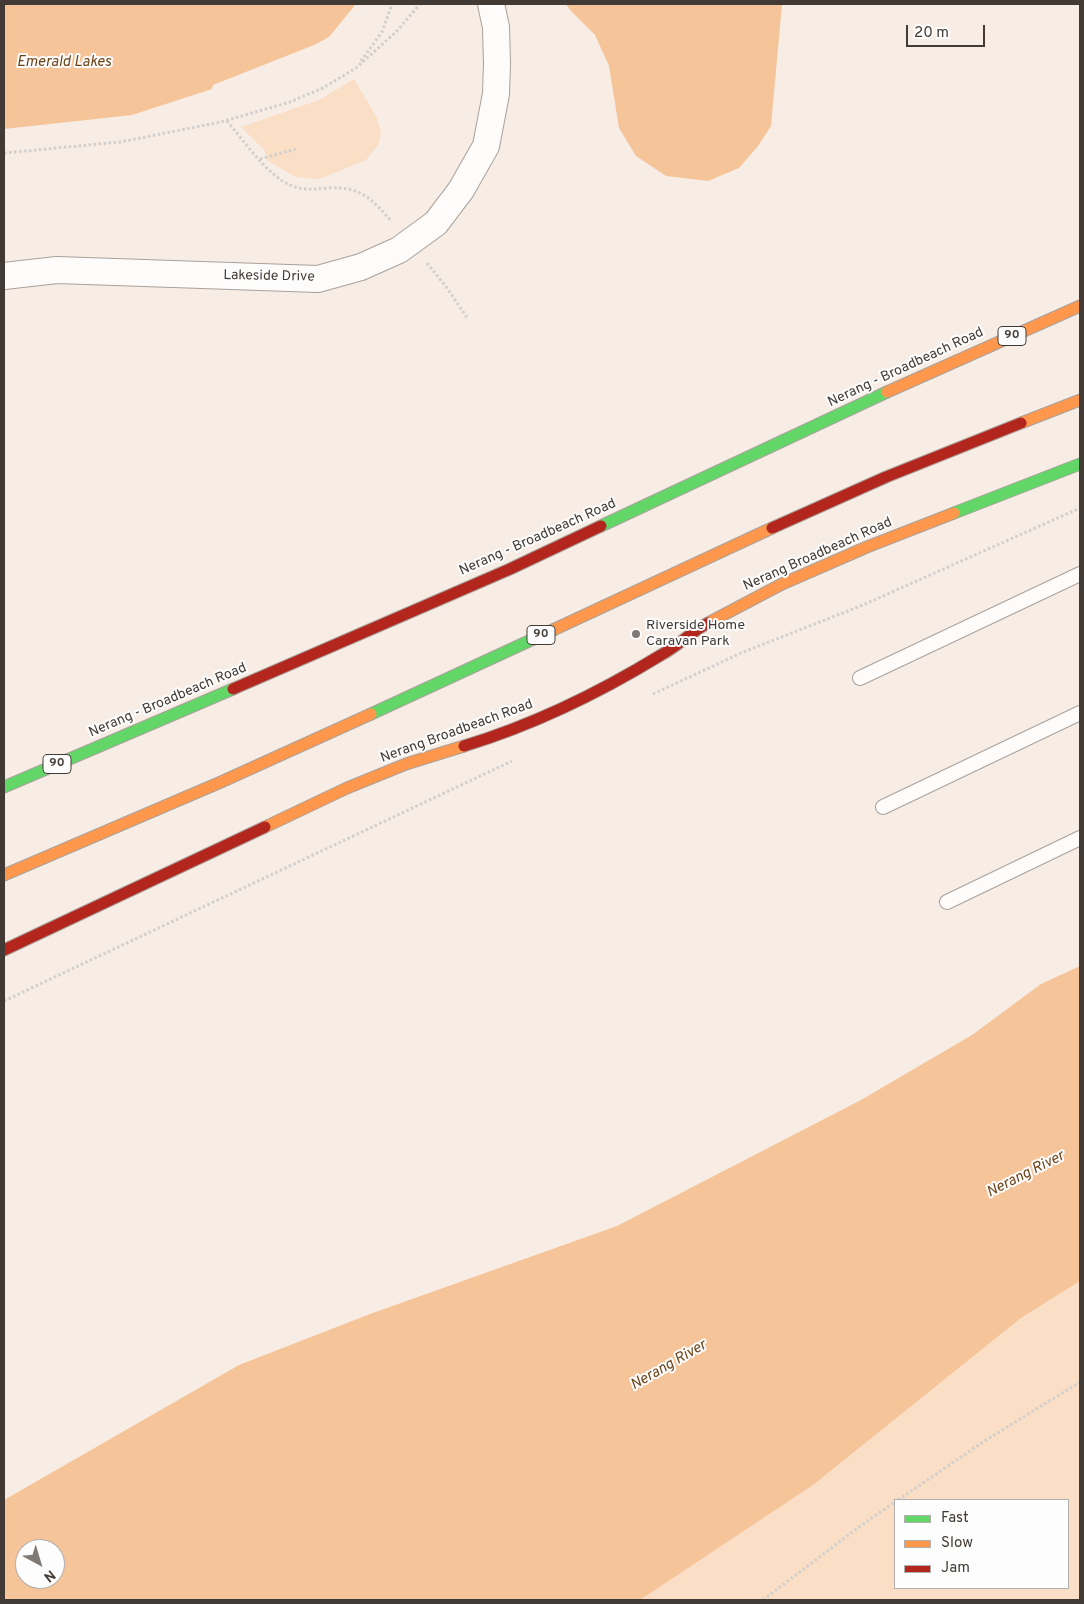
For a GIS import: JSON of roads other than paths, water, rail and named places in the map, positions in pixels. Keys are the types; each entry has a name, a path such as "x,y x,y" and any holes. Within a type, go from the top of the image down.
{"main road":[{"name":"Nerang - Broadbeach Road","path":"4,787 510,569 944,366 1080,306"},
{"name":"90","path":"4,875 221,782 431,687 730,546 867,485 1080,400"},
{"name":"Nerang Broadbeach Road","path":"4,950 347,788 406,764 480,742 528,724 576,702 657,658 697,629 782,584 867,548 1080,464"}],"street":[{"name":"Lakeside Drive","path":"4,276 57,270 318,279 361,267 399,250 436,223 461,190 486,146 496,94 496,27 491,4"}],"lane":[{"path":"860,678 1080,574"},
{"path":"882,807 1080,713"},
{"path":"947,902 1080,838"}],"water":[{"name":"Emerald Lakes","path":"4,4 356,4 329,37 314,45 213,85 212,89 132,115 4,129"},
{"path":"566,4 782,4 771,126 758,146 739,168 708,181 666,176 636,156 619,128 609,66 595,35"},
{"name":"Nerang River","path":"1080,966 1080,1281 1021,1318 813,1485 640,1600 4,1600 4,1500 239,1365 370,1314 617,1226 861,1100 972,1035 1041,984"}],"place":[{"name":"Riverside Home Caravan Park","path":"636,634"}]}
